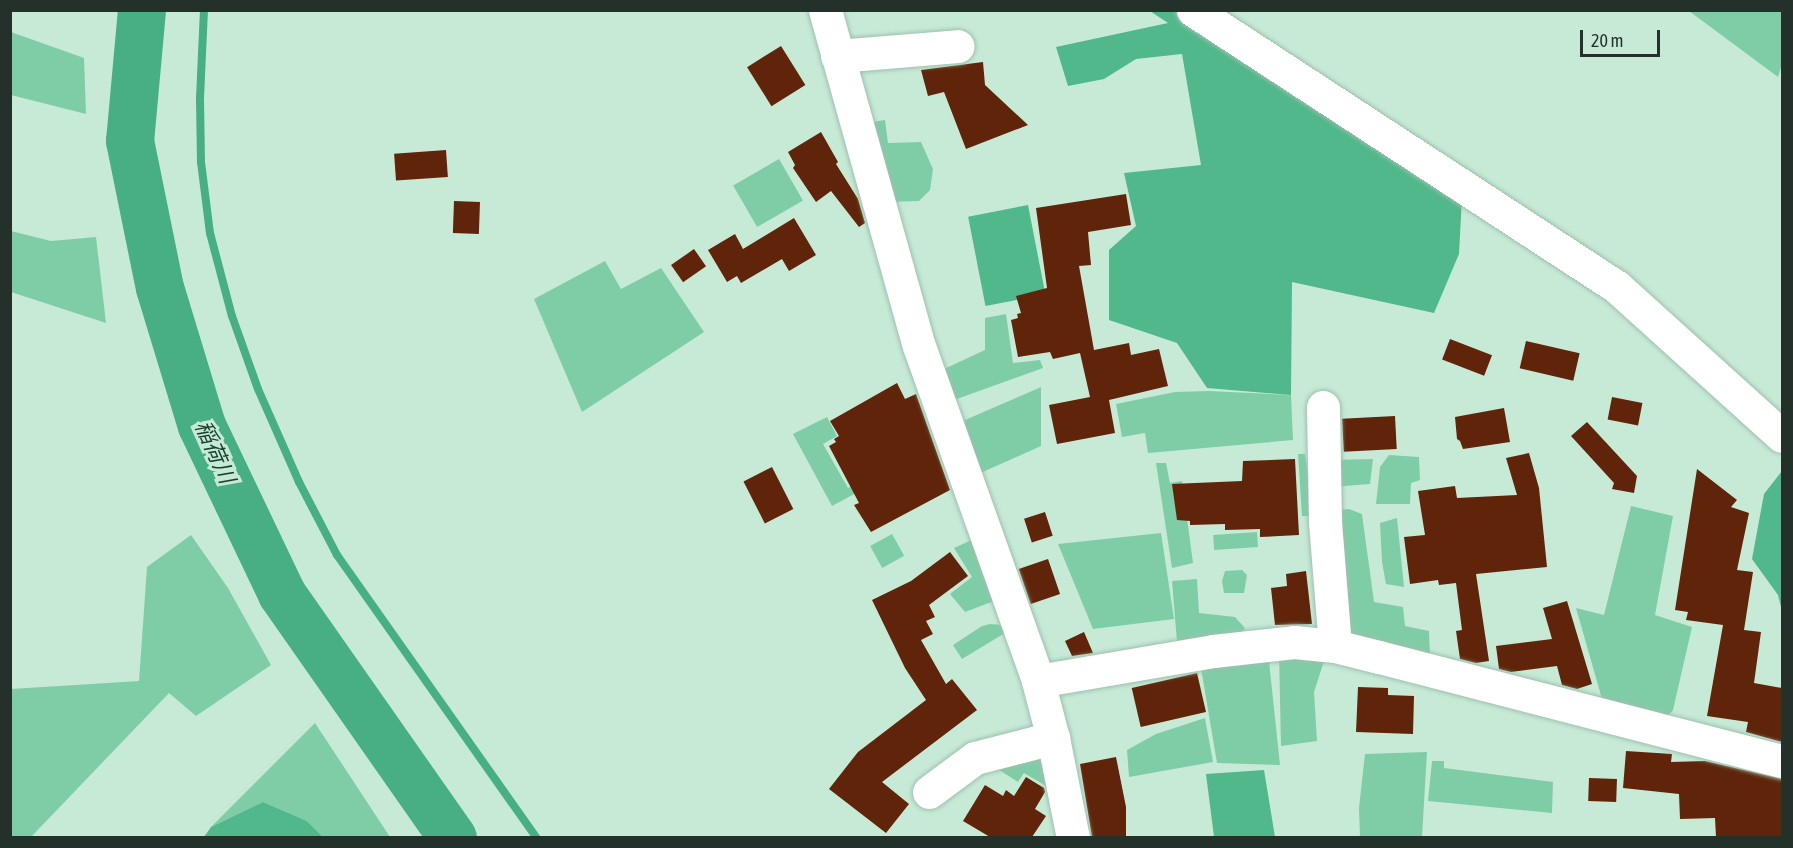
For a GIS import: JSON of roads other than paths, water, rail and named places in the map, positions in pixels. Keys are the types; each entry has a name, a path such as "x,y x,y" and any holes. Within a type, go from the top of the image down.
{"street":[{"path":"825,10 919,346 1038,681 1053,738 1072,837"},
{"path":"1193,10 1617,287 1782,436"},
{"path":"837,56 958,45"},
{"path":"1323,407 1325,522 1335,646"},
{"path":"1038,681 1213,651 1294,642 1335,646 1782,762"},
{"path":"929,792 975,758 1053,738"}],"waterway":[{"name":"稲荷川","path":"142,10 130,141 160,288 202,426 282,594 453,838"},
{"path":"204,10 200,99 201,162 210,233 232,316 258,389 299,482 337,555 537,838"}]}
